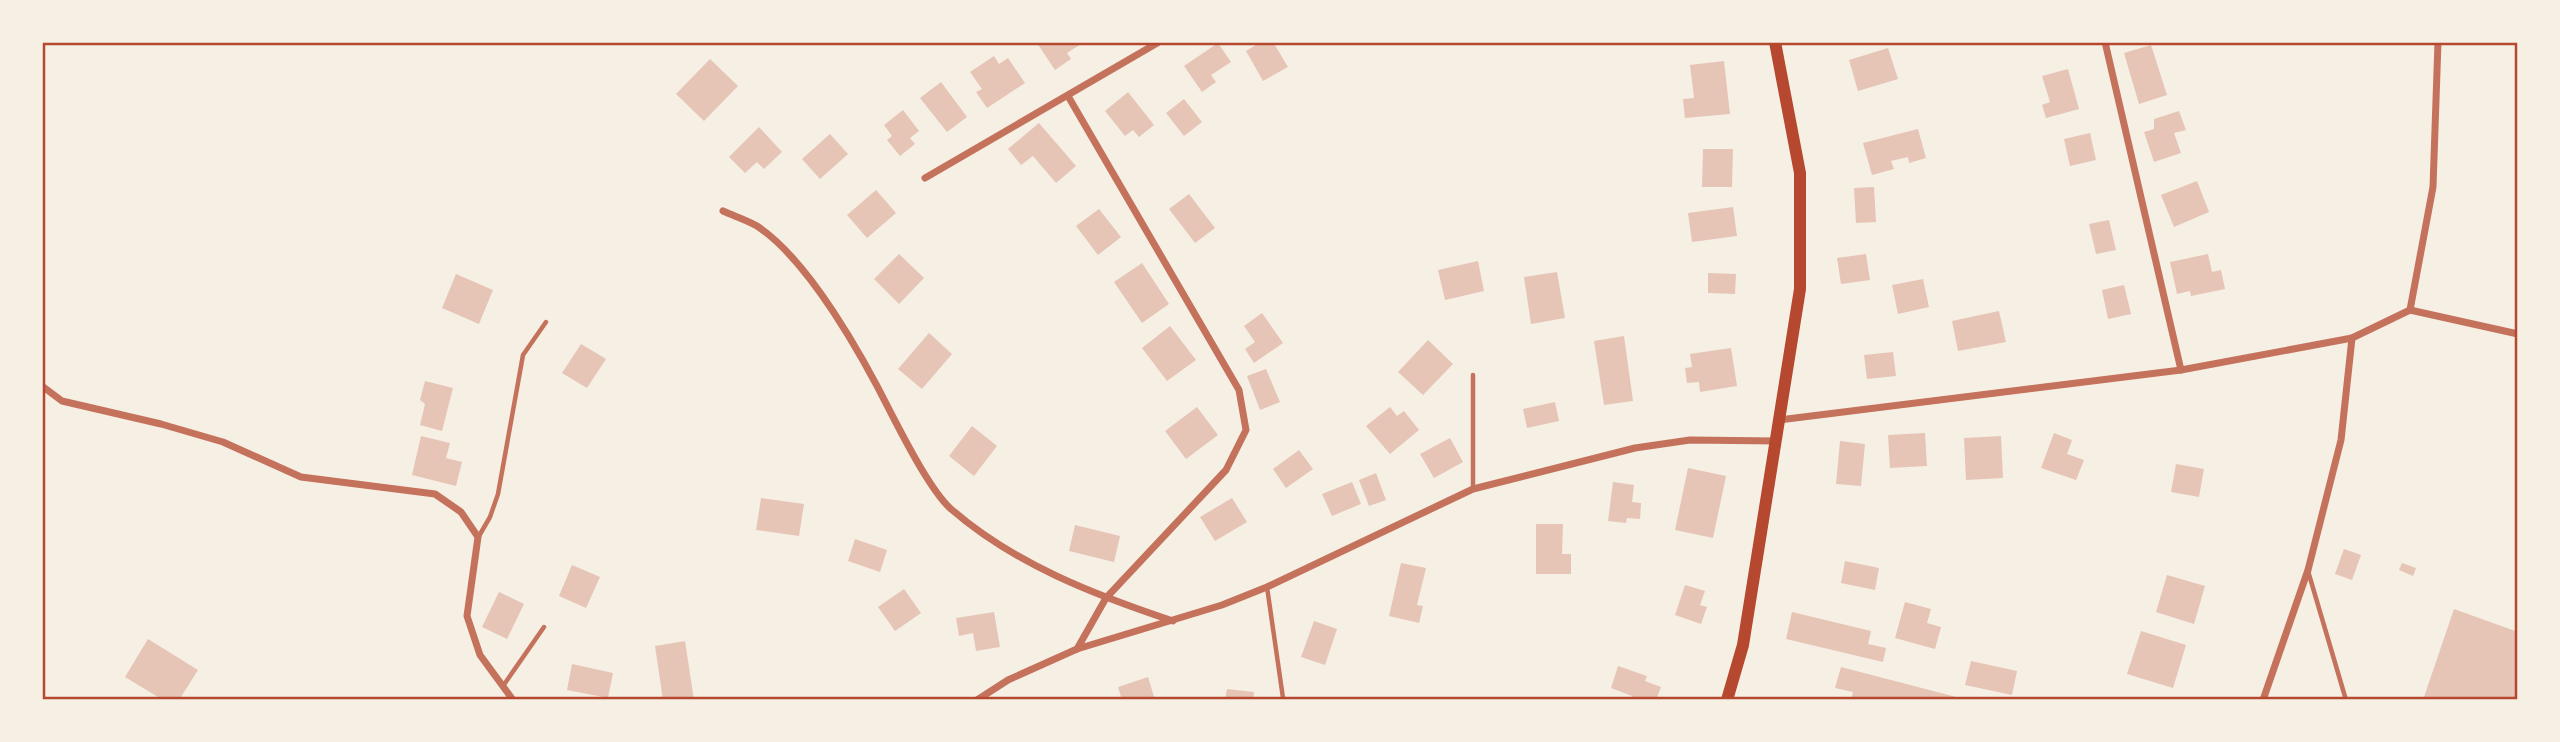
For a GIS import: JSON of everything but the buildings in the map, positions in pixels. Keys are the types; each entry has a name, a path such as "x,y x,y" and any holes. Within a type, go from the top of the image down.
{"main road":[{"path":"1727,700 1744,645 1800,289 1800,173 1775,42"}],"street":[{"path":"925,178 1159,42"},
{"path":"2105,42 2181,370"},
{"path":"2410,310 2433,187 2438,42"},
{"path":"1069,96 1239,390 1246,430 1226,470 1105,598 1077,649"},
{"path":"723,211 756,225 786,250 810,280 870,372 908,446 949,508 1022,558 1105,598 1173,621"},
{"path":"1780,420 2181,370 2352,338 2410,310 2518,334"},
{"path":"2263,700 2308,570 2341,440 2352,338"},
{"path":"42,386 62,401 161,424 223,442 301,477 435,494 461,512 478,537 467,616 480,655 512,700"},
{"path":"977,700 1008,680 1077,649 1173,621 1267,587 1473,489 1635,448 1690,440 1776,442"}],"lane":[{"path":"478,537 491,517 498,494 523,355 546,322"},
{"path":"1473,374 1473,489"},
{"path":"2308,570 2346,700"},
{"path":"1267,587 1283,698"},
{"path":"503,686 522,653 544,626"}]}
